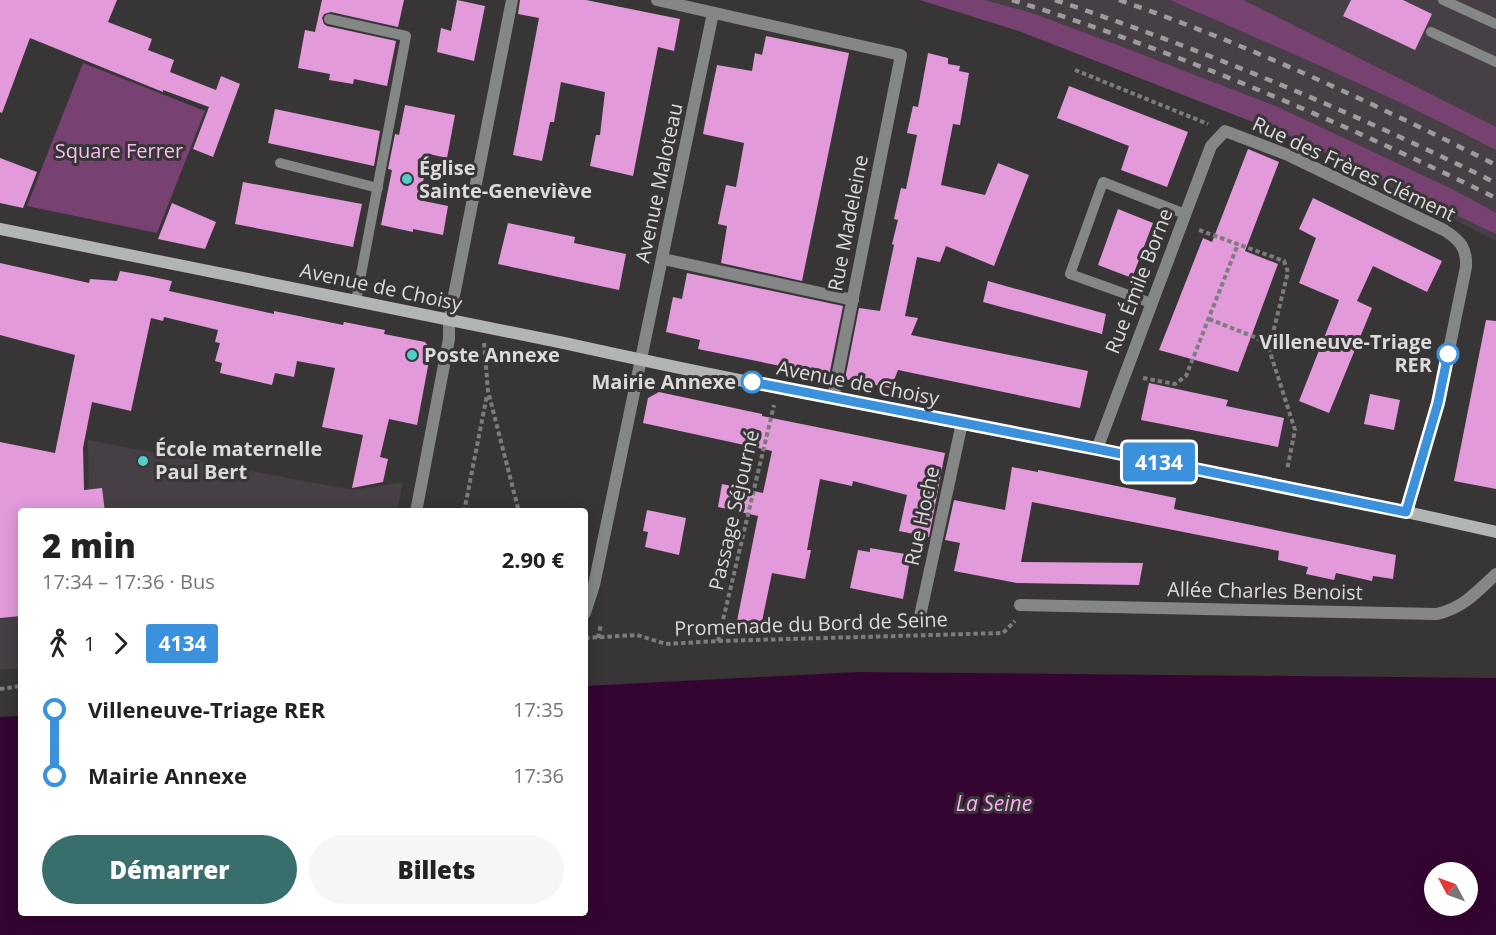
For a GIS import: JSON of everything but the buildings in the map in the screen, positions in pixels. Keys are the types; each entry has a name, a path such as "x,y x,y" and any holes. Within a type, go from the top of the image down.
{"main road":[{"name":"Avenue de Choisy","path":"0,229 642,361 1097,449 1496,532"}],"street":[{"path":"417,508 449,339 449,321 512,0"},
{"path":"657,0 713,13"},
{"name":"Rue Madeleine","path":"713,13 901,55 833,398"},
{"name":"Avenue Maloteau","path":"588,604 642,361 713,13"},
{"name":"Rue Émile Borne","path":"1097,449 1210,146 1225,131"},
{"name":"Rue des Frères Clément","path":"1225,131 1288,155 1444,230 1456,237 1464,246 1467,267 1438,403 1406,512"},
{"path":"663,259 853,300"},
{"name":"Rue Hoche","path":"920,616 962,423"},
{"name":"Allée Charles Benoist","path":"1022,606 1437,614 1454,610 1496,574"}],"lane":[{"path":"1443,0 1496,24"},
{"path":"329,19 406,36 356,301"},
{"path":"1431,32 1496,62"},
{"path":"280,163 378,188"},
{"path":"1151,303 1070,274 1103,182 1183,218"}],"path":[{"path":"1075,70 1225,131"},
{"path":"1183,218 1238,244 1284,261 1287,272 1269,349 1294,430 1284,487"},
{"path":"1125,374 1175,384 1186,376 1238,244"},
{"path":"1209,319 1257,338 1269,349"},
{"path":"486,328 484,341 488,391 518,508"},
{"name":"Passage Séjourné","path":"718,641 779,387"},
{"path":"465,508 488,391"},
{"name":"Promenade du Bord de Seine","path":"588,638 637,635 666,644 1003,633 1010,628 1022,606"},
{"path":"0,689 18,686"}],"shaded area":[{"path":"920,0 1496,0 1496,241 1299,140 1019,31"},
{"name":"École maternelle Paul Bert","path":"88,440 352,490 403,482 398,508 89,508"},
{"path":"18,515 18,668 0,670 0,516"}],"green space":[{"path":"920,0 985,0 1032,13 1278,107 1456,191 1496,213 1496,234 1299,140 1019,31"},
{"path":"1170,0 1243,0 1496,127 1496,150 1375,91"},
{"name":"Square Ferrer","path":"83,63 205,111 157,233 27,206"}],"water":[{"name":"La Seine","path":"858,672 1496,678 1496,935 0,935 0,717 18,716 18,916 588,916 588,686"}],"railway":[{"path":"1012,0 1197,65 1318,115 1496,198"},
{"path":"1055,0 1168,40 1279,84 1334,107 1496,183"},
{"path":"1119,0 1215,36 1310,76 1496,165"}],"bus line":[{"name":"4134","path":"752,382 1406,512 1438,403 1448,354"}],"place":[{"name":"Église Sainte-Geneviève","path":"407,179"},
{"name":"Villeneuve-Triage RER","path":"1448,354"},
{"name":"Poste Annexe","path":"412,355"},
{"name":"Mairie Annexe","path":"752,382"},
{"name":"École maternelle Paul Bert","path":"143,461"}]}
